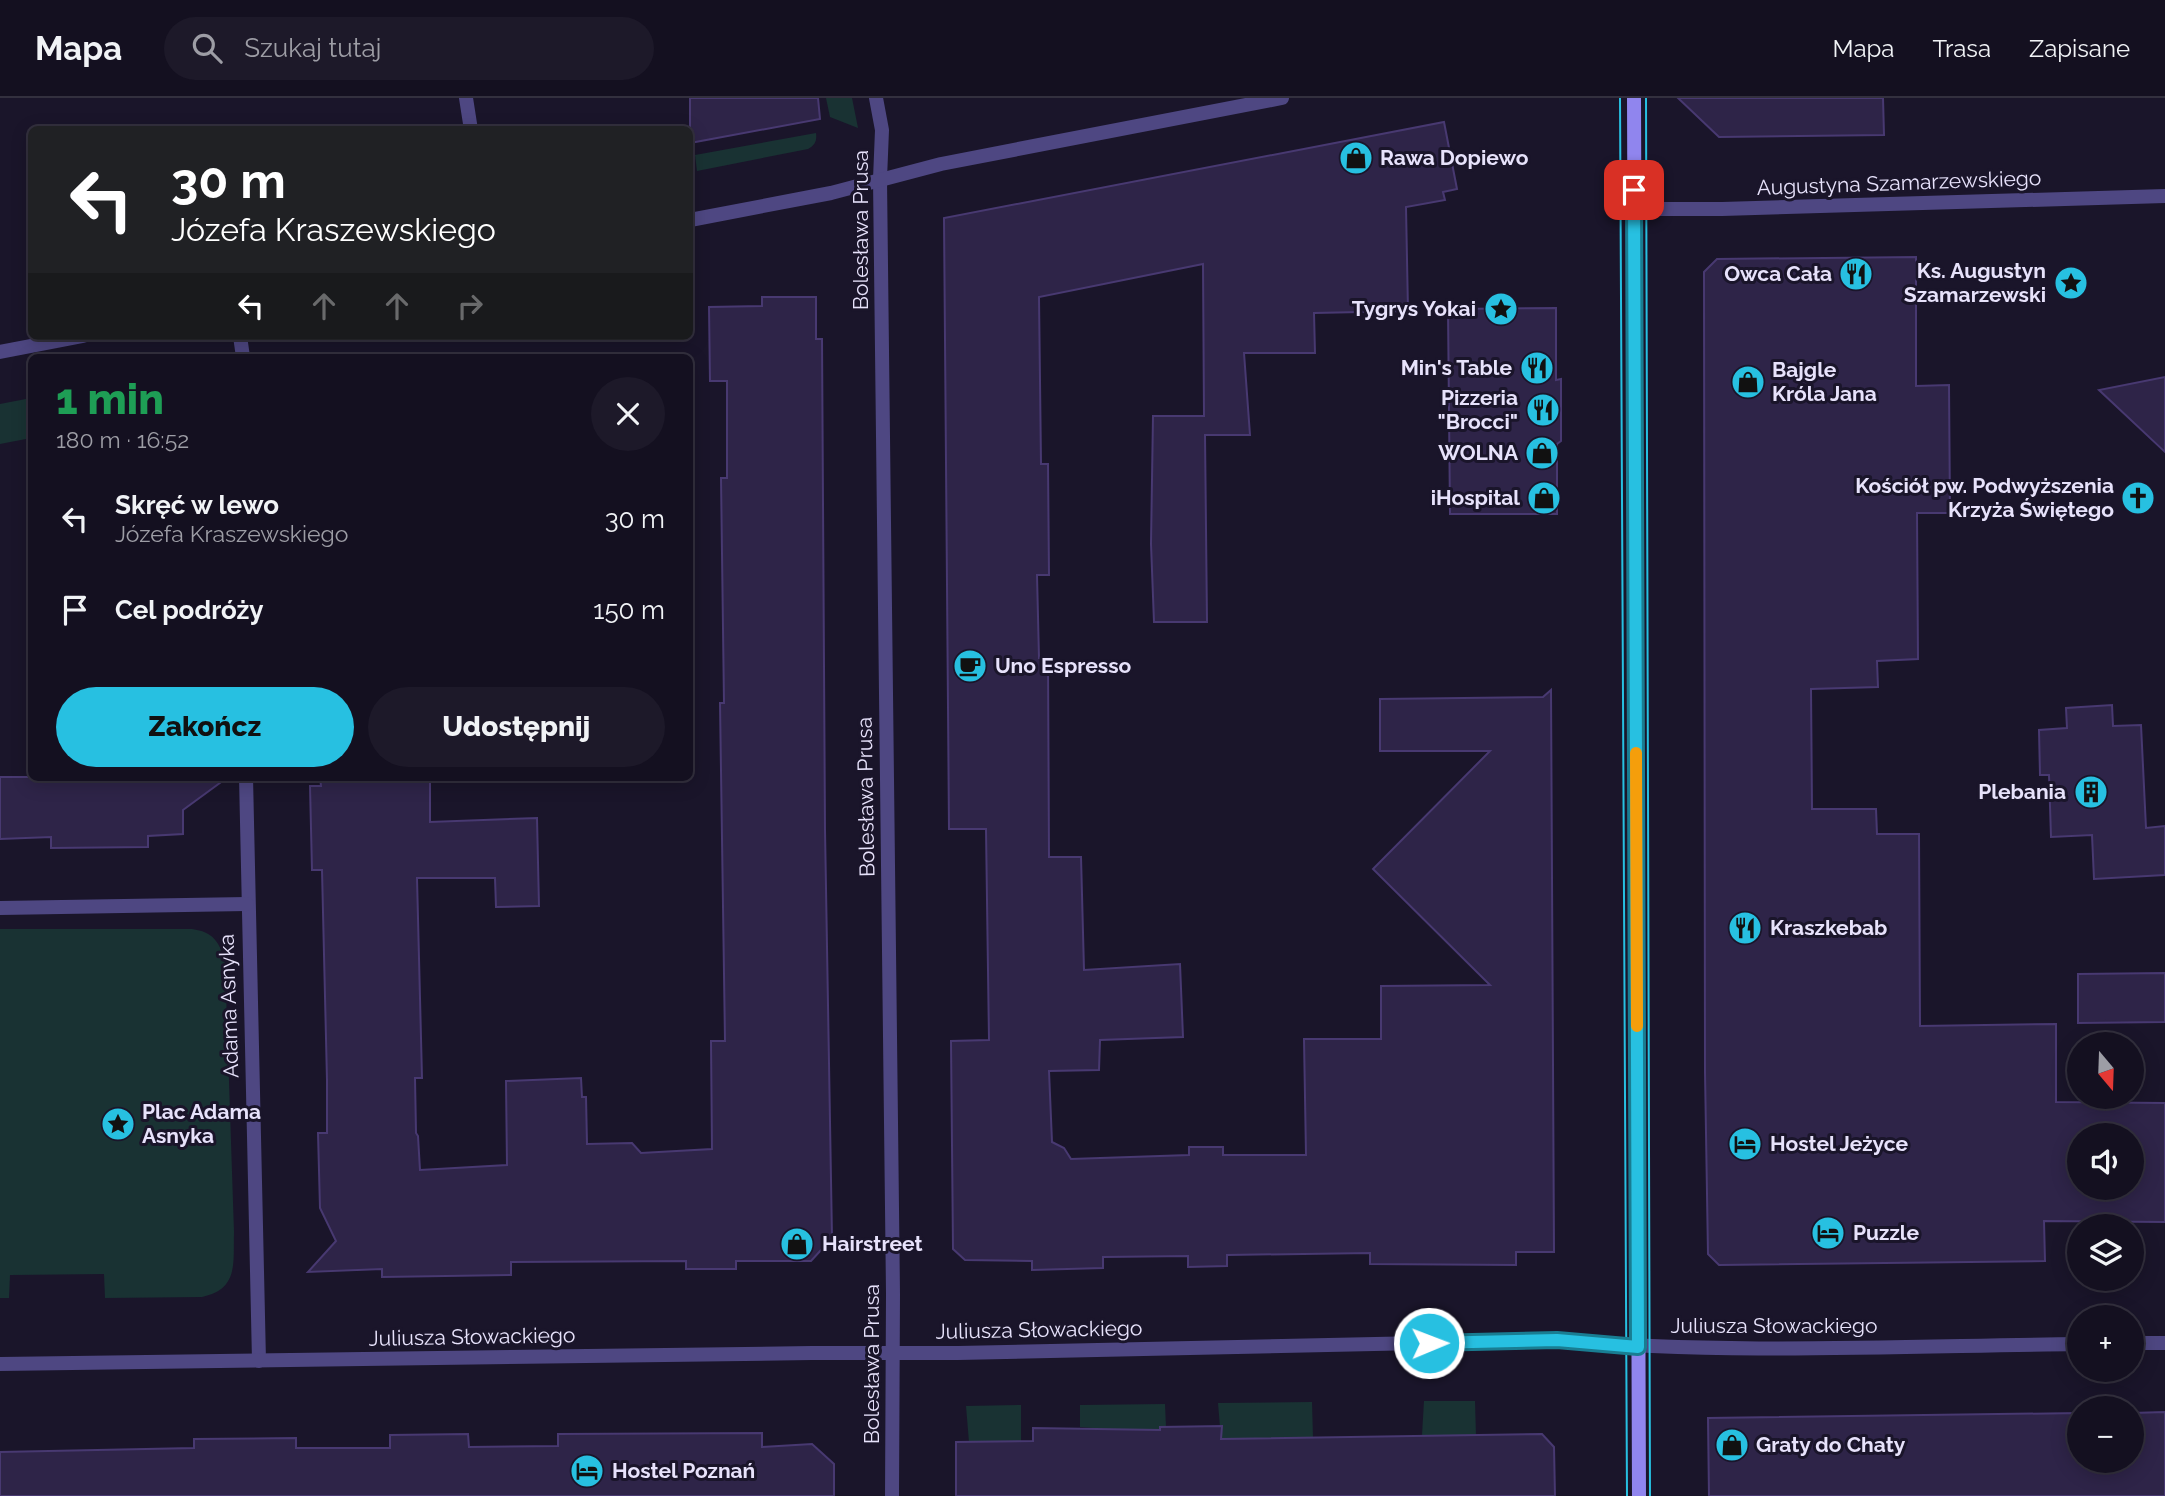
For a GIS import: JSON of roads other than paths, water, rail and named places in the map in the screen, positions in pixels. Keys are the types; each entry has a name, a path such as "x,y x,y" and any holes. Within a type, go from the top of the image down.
{"street":[{"path":"466,98 470,126"},
{"name":"Bolesława Prusa","path":"876,98 882,130 880,179 892,1496"},
{"path":"693,219 831,193 941,164 1282,98"},
{"path":"1634,98 1639,1496"},
{"name":"Augustyna Szamarzewskiego","path":"1634,209 1721,209 2165,196"},
{"path":"0,352 62,340"},
{"name":"Adama Asnyka","path":"246,781 259,1361"},
{"path":"0,908 247,904"},
{"name":"Juliusza Słowackiego","path":"0,1364 892,1354 1557,1340 1638,1347 1715,1348 2067,1344"},
{"path":"2144,1343 2165,1343"}],"tram line":[{"path":"1620,98 1627,1496"},
{"path":"1646,98 1650,1496"}],"place":[{"name":"Rawa Dopiewo","path":"1356,158"},
{"name":"Owca Cała","path":"1856,274"},
{"name":"Ks. Augustyn Szamarzewski","path":"2071,283"},
{"name":"Tygrys Yokai","path":"1501,309"},
{"name":"Min's Table","path":"1537,368"},
{"name":"Bajgle Króla Jana","path":"1748,382"},
{"name":"Pizzeria \"Brocci\"","path":"1543,410"},
{"name":"WOLNA","path":"1542,453"},
{"name":"iHospital","path":"1544,498"},
{"name":"Kościół pw. Podwyższenia Krzyża Świętego","path":"2138,498"},
{"name":"Uno Espresso","path":"970,666"},
{"name":"Plebania","path":"2091,792"},
{"name":"Kraszkebab","path":"1745,928"},
{"name":"Plac Adama Asnyka","path":"118,1124"},
{"name":"Hostel Jeżyce","path":"1745,1144"},
{"name":"Puzzle","path":"1828,1233"},
{"name":"Hairstreet","path":"797,1244"},
{"name":"Graty do Chaty","path":"1732,1445"},
{"name":"Hostel Poznań","path":"587,1471"}]}
